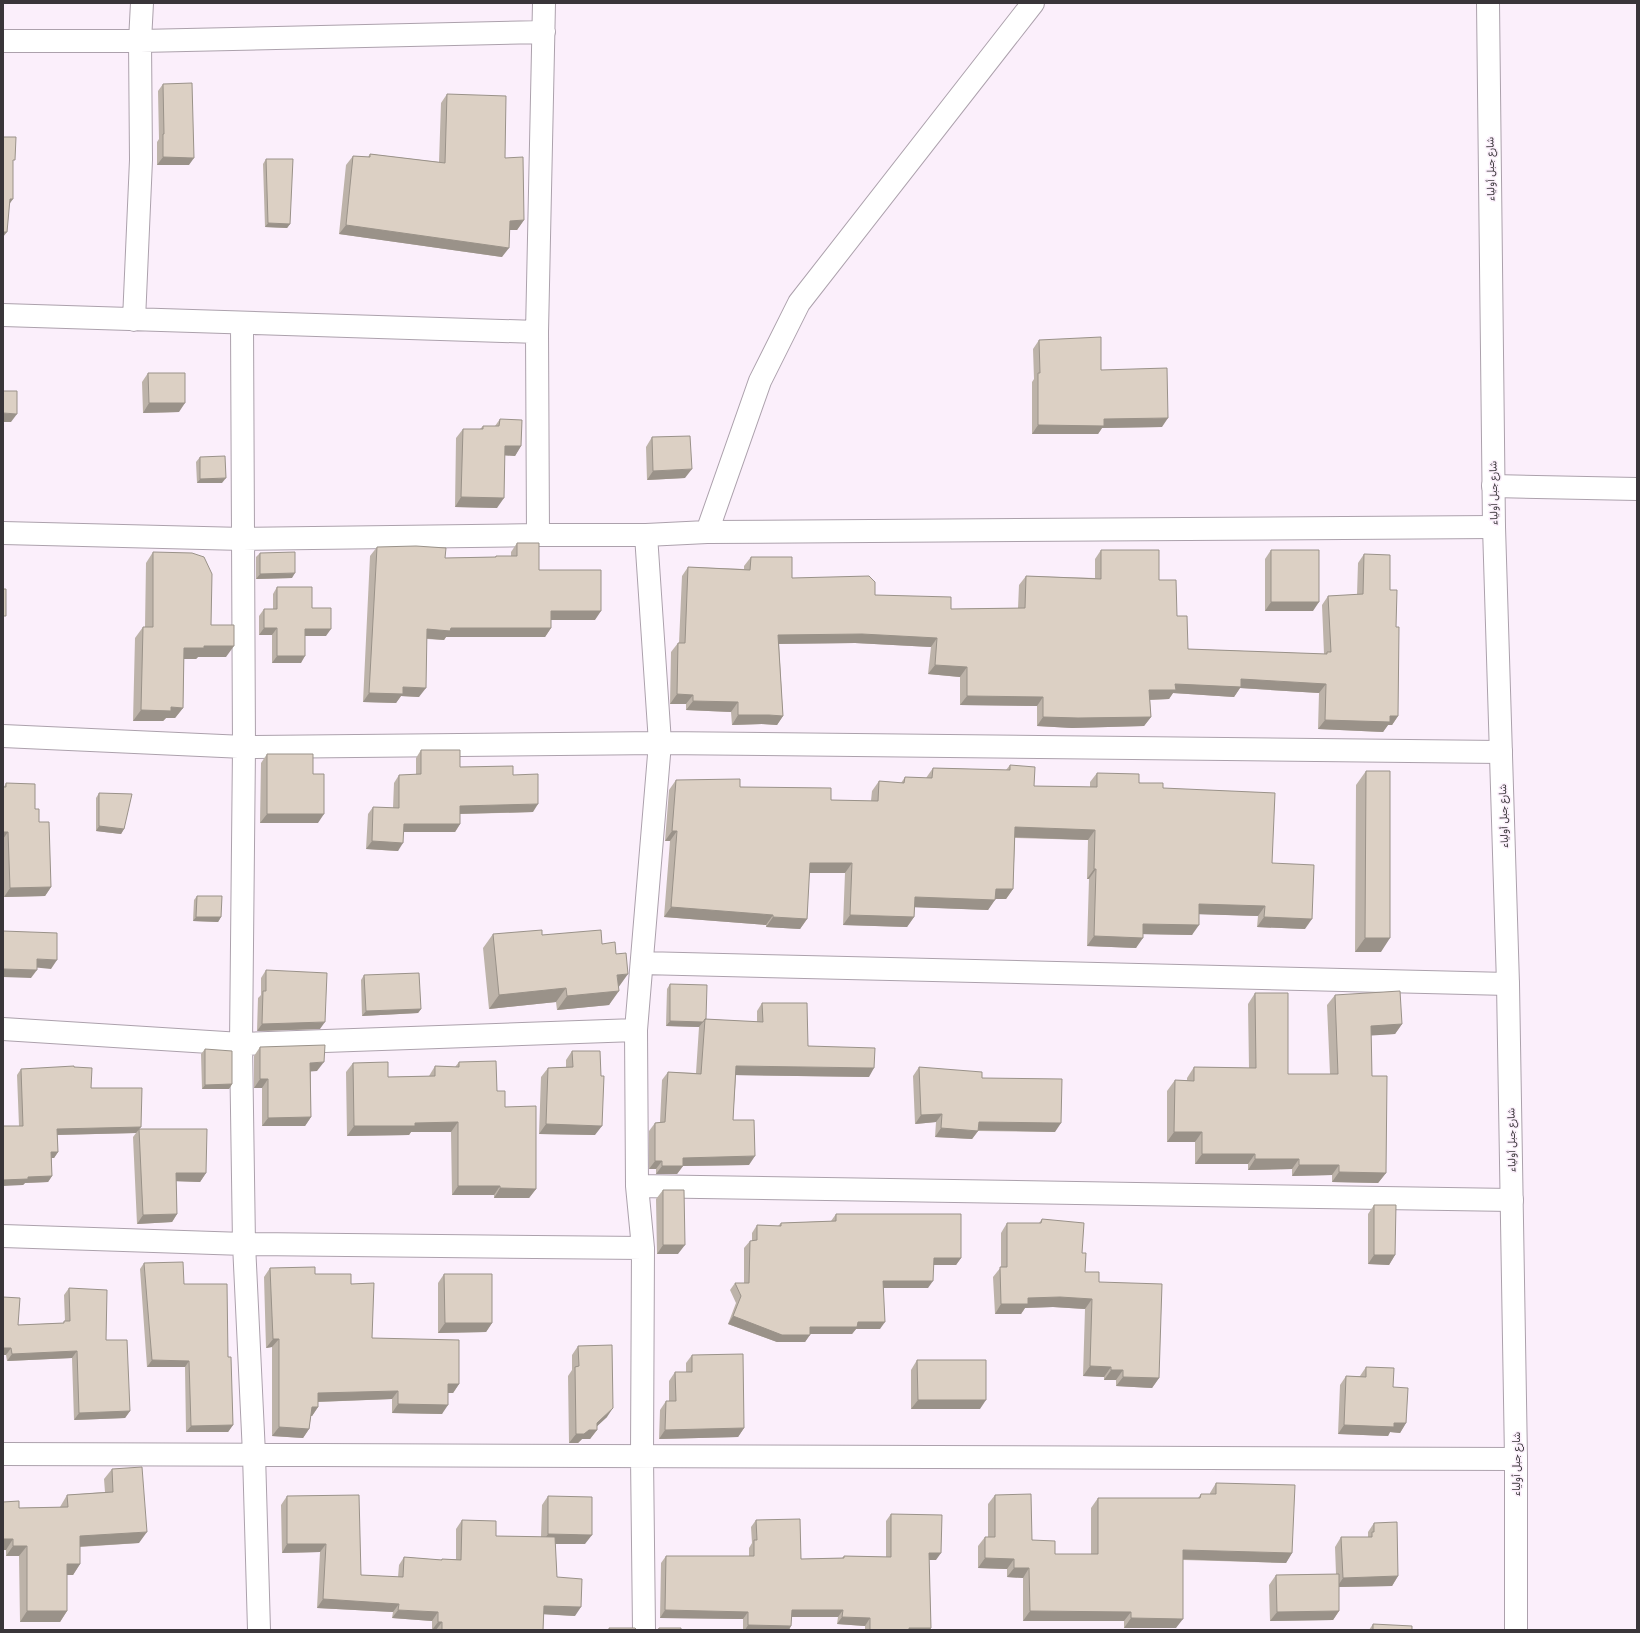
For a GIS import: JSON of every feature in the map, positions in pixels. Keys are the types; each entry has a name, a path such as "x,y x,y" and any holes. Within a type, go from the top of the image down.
{"main road":[{"path":"134,320 141,160 140,42 142,3"},
{"path":"538,535 536,332 544,3"},
{"path":"707,532 760,381 799,303 1033,3"},
{"name":"شارع جبل أولياء","path":"1488,3 1493,486 1508,984 1512,1200 1516,1459 1516,1630"},
{"path":"3,42 140,42 544,32"},
{"path":"3,315 242,324 536,332"},
{"path":"242,324 244,747 241,1044 244,1244 254,1454 259,1630"},
{"path":"1493,486 1637,489"},
{"path":"3,533 243,539 646,535 707,532 1494,527"},
{"path":"644,1630 642,1457 643,1248 637,1186 636,1030 660,743 646,535"},
{"path":"3,736 244,747 660,743 1501,752"},
{"path":"642,963 1508,984"},
{"path":"3,1029 241,1044 636,1030"},
{"path":"637,1186 1512,1200"},
{"path":"3,1236 244,1244 643,1248"},
{"path":"3,1454 1516,1459"}],"building":[{"path":"192,83 194,158 163,157 163,84"},
{"path":"447,94 506,96 505,158 523,157 524,220 510,221 509,248 346,225 353,156 370,157 370,154 445,163"},
{"path":"3,137 16,137 15,160 13,160 13,199 10,199 7,232 3,232"},
{"path":"266,159 293,159 290,224 268,223"},
{"path":"1101,337 1101,370 1167,368 1168,418 1104,419 1104,426 1038,425 1038,373 1040,373 1039,340"},
{"path":"148,373 185,373 185,403 149,403"},
{"path":"3,391 17,391 17,414 3,413"},
{"path":"500,419 522,420 521,446 505,446 504,498 461,497 463,429 483,429 483,426 499,426"},
{"path":"690,436 692,469 653,471 652,437"},
{"path":"225,456 226,478 200,479 200,457"},
{"path":"517,543 539,543 539,570 601,570 601,611 551,611 551,628 451,628 450,631 427,629 426,688 403,687 403,694 369,693 377,547 416,546 446,548 445,558 496,557 517,556"},
{"path":"1101,550 1159,550 1159,580 1176,580 1177,616 1187,616 1188,649 1327,654 1327,652 1331,652 1328,596 1363,594 1364,554 1390,555 1390,590 1397,590 1396,627 1399,627 1398,716 1390,716 1390,722 1325,720 1326,684 1241,679 1241,687 1175,684 1176,690 1149,690 1151,717 1043,717 1043,697 967,696 967,667 935,665 937,638 862,634 778,635 783,716 738,715 738,702 693,701 693,695 677,694 678,643 685,643 688,567 750,570 751,557 792,557 792,578 869,576 875,582 875,595 951,597 951,609 1025,608 1026,576 1101,579"},
{"path":"1271,550 1319,550 1319,602 1271,602"},
{"path":"153,552 192,553 204,557 212,574 211,625 234,625 234,646 184,648 183,708 171,707 171,711 141,710 143,627 153,627"},
{"path":"295,552 295,573 260,574 260,553"},
{"path":"277,587 312,587 312,608 331,608 331,629 305,629 305,656 277,656 277,628 264,628 264,609 277,609"},
{"path":"3,589 6,589 6,616 3,616"},
{"path":"421,750 460,750 460,767 513,766 513,775 538,774 538,804 460,806 460,824 404,824 403,843 372,841 373,807 399,808 399,775 421,774"},
{"path":"267,754 313,754 313,774 324,774 324,814 267,814"},
{"path":"1010,765 1035,767 1034,786 1097,787 1097,773 1139,774 1139,783 1163,783 1163,788 1275,793 1272,863 1314,865 1312,919 1264,917 1265,906 1199,904 1199,925 1143,924 1143,938 1094,936 1096,869 1094,869 1095,830 1015,827 1013,889 996,889 995,900 915,897 914,917 850,915 852,863 810,863 807,919 671,907 677,831 672,831 676,780 740,779 740,787 831,788 831,800 878,801 879,781 904,783 905,777 932,778 933,768 1010,770"},
{"path":"1366,771 1390,771 1390,938 1365,938"},
{"path":"6,783 35,784 35,809 39,809 39,822 49,822 51,887 10,888 8,832 3,832 3,787 6,787"},
{"path":"99,793 132,794 124,829 99,826"},
{"path":"197,896 222,896 221,917 196,917"},
{"path":"542,930 542,935 601,930 602,944 615,942 616,954 626,953 628,974 617,975 619,991 567,996 566,988 499,995 493,934"},
{"path":"3,931 57,933 57,960 37,959 37,970 3,969"},
{"path":"266,970 327,973 325,1022 262,1024 263,991 266,991"},
{"path":"419,973 421,1009 366,1011 364,975"},
{"path":"670,984 707,985 706,1019 703,1022 670,1021"},
{"path":"1400,991 1402,1024 1371,1026 1372,1076 1387,1076 1386,1173 1339,1172 1339,1165 1299,1165 1299,1159 1255,1159 1255,1154 1202,1154 1202,1132 1174,1132 1175,1080 1194,1081 1194,1067 1256,1068 1255,993 1288,993 1288,1074 1338,1074 1335,995"},
{"path":"762,1003 807,1003 808,1046 875,1048 874,1068 736,1066 733,1120 754,1120 755,1156 683,1158 683,1166 662,1166 662,1161 655,1161 655,1123 665,1122 668,1072 701,1074 705,1019 763,1022"},
{"path":"325,1045 324,1062 310,1063 311,1117 268,1118 268,1079 260,1079 260,1047"},
{"path":"205,1049 232,1051 232,1084 205,1085"},
{"path":"572,1051 600,1051 601,1076 604,1076 602,1126 546,1124 548,1068 573,1067"},
{"path":"496,1061 497,1091 505,1091 505,1107 536,1106 536,1189 500,1188 500,1186 458,1186 458,1122 415,1123 415,1126 354,1126 353,1063 388,1062 388,1077 435,1076 435,1066 459,1067 459,1062"},
{"path":"74,1066 92,1068 91,1088 142,1088 141,1127 57,1129 58,1152 51,1152 52,1176 3,1180 3,1126 23,1126 21,1069"},
{"path":"919,1067 982,1072 982,1078 1062,1079 1061,1123 979,1122 978,1131 941,1128 942,1114 921,1115"},
{"path":"139,1129 207,1129 206,1173 176,1173 177,1214 143,1215"},
{"path":"663,1190 684,1190 685,1245 663,1245"},
{"path":"1374,1205 1396,1205 1395,1255 1374,1255"},
{"path":"836,1214 961,1214 961,1258 934,1258 933,1281 883,1281 885,1322 858,1322 857,1327 810,1327 810,1335 782,1335 733,1316 741,1296 735,1283 749,1283 750,1241 757,1240 757,1225 781,1226 781,1223 836,1221"},
{"path":"1042,1219 1084,1223 1082,1253 1086,1253 1085,1272 1099,1272 1099,1282 1162,1284 1159,1378 1123,1377 1123,1370 1111,1370 1111,1367 1090,1366 1092,1299 1060,1297 1028,1298 1028,1304 1001,1304 1000,1267 1007,1267 1007,1223 1041,1223"},
{"path":"183,1262 184,1284 227,1284 228,1357 231,1357 233,1425 191,1426 189,1361 152,1360 144,1263"},
{"path":"315,1267 315,1274 351,1274 351,1284 374,1283 372,1338 459,1340 459,1384 448,1384 448,1405 398,1404 398,1391 318,1393 318,1407 312,1407 309,1429 279,1427 279,1339 273,1339 270,1268"},
{"path":"444,1274 492,1274 492,1323 445,1323"},
{"path":"69,1288 107,1290 106,1340 127,1340 130,1411 79,1413 77,1351 12,1354 11,1348 3,1348 3,1297 20,1298 18,1325 64,1323 64,1321 70,1321"},
{"path":"612,1345 613,1408 597,1423 597,1430 589,1430 584,1434 576,1434 575,1367 579,1366 578,1346"},
{"path":"743,1354 744,1428 665,1430 666,1401 676,1401 675,1372 692,1372 692,1355"},
{"path":"917,1360 986,1360 986,1400 918,1400"},
{"path":"1366,1367 1394,1368 1393,1387 1408,1388 1406,1423 1394,1423 1394,1427 1344,1425 1346,1376 1366,1377"},
{"path":"142,1467 147,1532 80,1536 80,1564 67,1564 67,1611 27,1611 27,1546 13,1546 13,1539 3,1539 3,1502 19,1501 19,1508 68,1507 67,1495 113,1492 112,1469"},
{"path":"1216,1483 1295,1485 1292,1553 1183,1550 1183,1619 1131,1618 1131,1612 1030,1611 1029,1568 1014,1568 1014,1559 985,1558 985,1537 995,1537 995,1495 1031,1494 1032,1540 1055,1541 1055,1554 1098,1554 1098,1498 1200,1498 1201,1494 1216,1494"},
{"path":"359,1495 361,1575 403,1577 404,1557 461,1560 462,1520 496,1521 496,1536 555,1537 557,1577 582,1579 581,1607 544,1606 543,1630 442,1630 442,1622 438,1622 438,1612 398,1610 399,1604 323,1599 326,1544 287,1544 287,1496"},
{"path":"548,1496 592,1497 592,1535 548,1534"},
{"path":"891,1514 942,1515 941,1553 929,1553 931,1628 909,1628 909,1630 870,1630 870,1618 842,1617 843,1610 792,1610 791,1626 748,1625 748,1612 665,1610 666,1556 754,1556 754,1540 757,1540 756,1520 800,1519 801,1559 844,1558 844,1556 891,1557"},
{"path":"1397,1522 1398,1576 1343,1578 1341,1537 1372,1537 1372,1532 1374,1532 1374,1523"},
{"path":"1339,1574 1339,1611 1277,1612 1276,1575"},
{"path":"1373,1624 1412,1626 1412,1630 1373,1630"},
{"path":"609,1628 635,1628 637,1630 609,1630"},
{"path":"659,1628 681,1628 681,1630 658,1630"}]}
